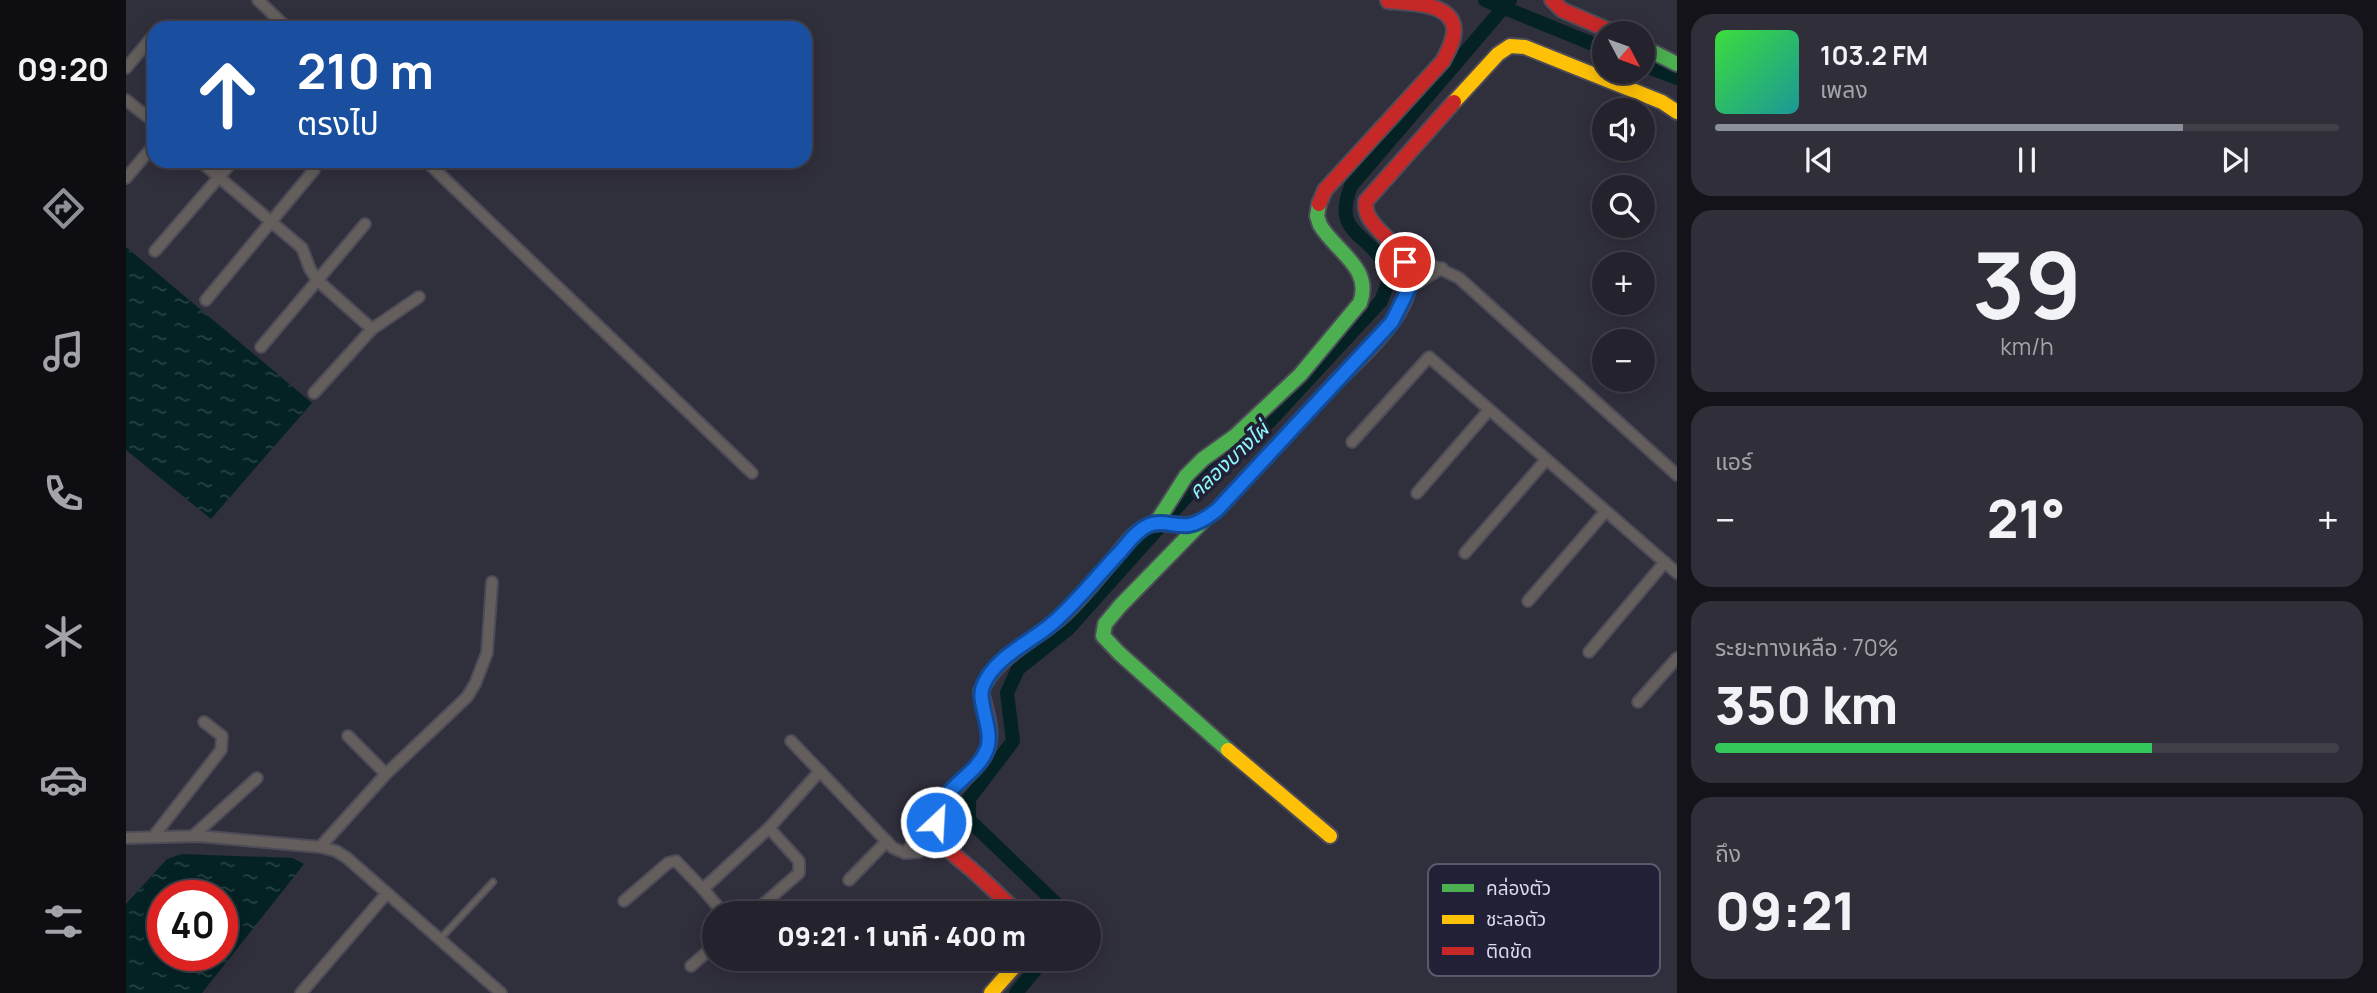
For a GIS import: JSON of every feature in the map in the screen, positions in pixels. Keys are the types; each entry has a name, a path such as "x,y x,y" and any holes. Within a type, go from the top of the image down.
{"street":[{"path":"258,0 280,21"},
{"path":"1164,524 1174,491 1186,476 1203,459 1235,436 1300,375 1360,303 1365,289 1363,281 1354,266 1321,227 1317,216 1318,206 1325,190 1443,61 1455,37 1455,26 1445,12 1430,6 1388,1"},
{"path":"1551,1 1562,10 1592,23"},
{"path":"126,68 147,43"},
{"path":"1330,836 1265,783 1119,653 1103,636 1105,624 1204,520 1217,510 1392,322 1409,288 1408,272 1398,248 1368,216 1365,206 1368,196 1498,54 1510,46 1525,47 1662,102 1677,112"},
{"path":"1656,54 1677,64"},
{"path":"126,100 147,116"},
{"path":"126,178 147,153"},
{"path":"208,168 302,248 317,280 372,329"},
{"path":"155,251 227,168"},
{"path":"433,168 752,473"},
{"path":"206,300 314,170"},
{"path":"261,347 365,224"},
{"path":"1398,248 1459,278 1677,475"},
{"path":"1409,288 1442,268"},
{"path":"314,393 372,329 419,296"},
{"path":"1352,442 1429,357 1677,573"},
{"path":"1417,493 1489,410"},
{"path":"1465,552 1546,460"},
{"path":"1528,601 1605,512"},
{"path":"1005,901 946,847 938,832 936,813 940,803 987,750 988,726 981,691 985,681 998,665 1052,625 1139,531 1164,524 1189,525 1204,520"},
{"path":"1589,652 1665,562"},
{"path":"320,847 386,774 467,697 487,653 492,582"},
{"path":"1638,702 1677,658"},
{"path":"153,837 221,750 222,736 204,722"},
{"path":"348,736 386,774"},
{"path":"791,741 893,848 905,853 914,842 938,832"},
{"path":"703,889 769,828 820,771"},
{"path":"192,836 257,778"},
{"path":"767,901 799,873 799,861 769,828"},
{"path":"126,838 192,836 336,850 501,993"},
{"path":"849,880 887,841"},
{"path":"624,901 668,863 676,861 713,901"},
{"path":"301,993 387,893"},
{"path":"691,966 702,956"},
{"path":"991,993 1010,971"}],"lane":[{"path":"440,939 492,881"}],"water":[{"path":"126,247 312,403 211,519 126,450"},
{"path":"182,854 293,858 304,864 238,947 238,880 148,880 167,859"},
{"path":"147,881 147,971 219,971 202,993 126,993 126,904"}],"waterway":[{"path":"1485,0 1592,44"},
{"name":"คลองบางไผ่","path":"1053,901 969,820 969,799 1013,741 1007,693 1018,669 1068,629 1196,486 1269,422 1381,301 1390,278 1384,262 1348,222 1346,201 1351,186 1510,0"},
{"path":"1656,70 1677,78"},
{"name":"คลองบางไผ่","path":"1016,993 1034,971"}],"traffic: fast":[{"path":"1656,54 1677,64"},
{"path":"1156,523 1186,476 1203,459 1235,436 1300,375 1360,303 1363,291 1357,270 1320,225 1317,216 1319,204"},
{"path":"1203,521 1120,606 1105,624 1103,636 1228,750"}],"traffic: slow":[{"path":"1454,102 1498,54 1510,46 1525,47 1662,102 1677,112"},
{"path":"1113,560 1134,536 1149,525 1191,524 1203,520 1217,510 1334,384"},
{"path":"1228,750 1330,836"},
{"path":"991,993 1010,971"}],"traffic: jam":[{"path":"1552,0 1562,10 1592,23"},
{"path":"1319,204 1325,190 1443,61 1452,42 1454,30 1452,21 1446,14 1428,6 1388,1"},
{"path":"1334,384 1383,334 1403,304 1408,289 1409,274 1405,261 1371,220 1366,201 1454,102"},
{"path":"1005,901 947,848 937,829 936,816 941,804 987,750 989,728 981,691 988,679 1006,658 1068,610 1113,560"}],"route":[{"path":"936,822 940,803 987,750 988,726 981,691 985,681 998,665 1052,625 1139,531 1156,523 1189,525 1204,520 1217,510 1392,322 1409,288 1405,262"}]}
